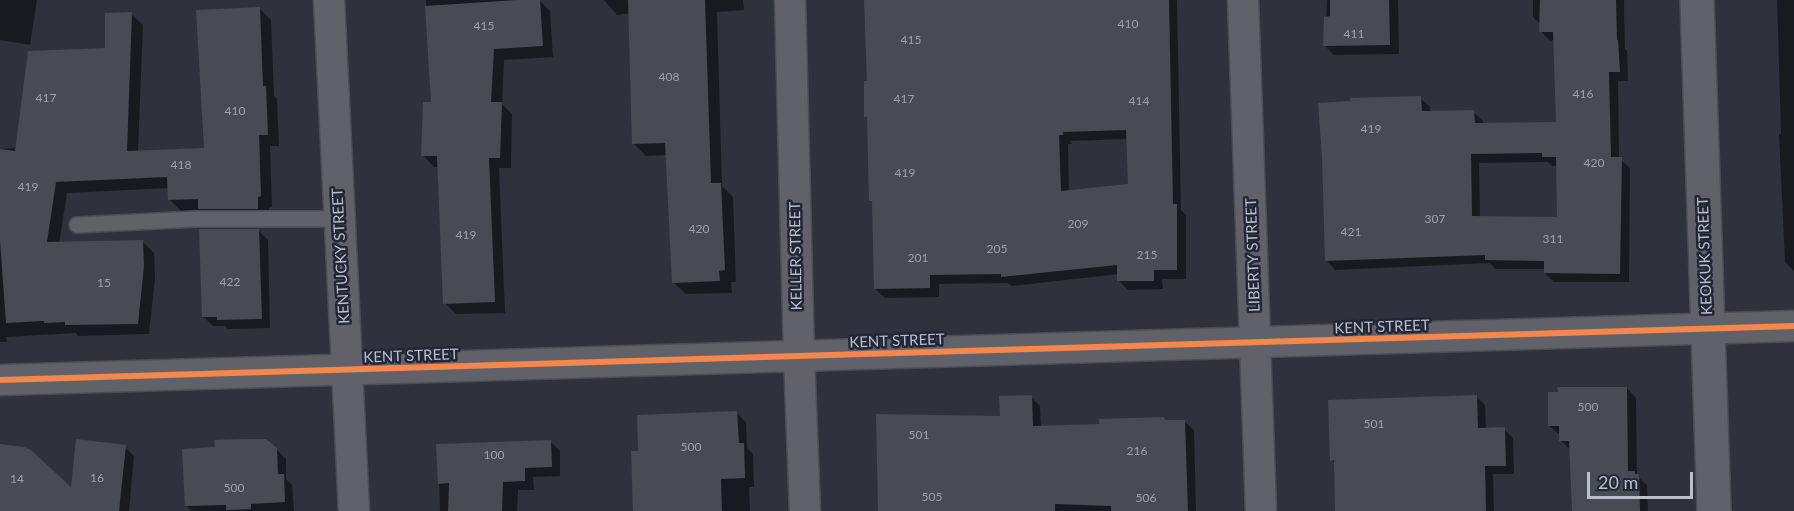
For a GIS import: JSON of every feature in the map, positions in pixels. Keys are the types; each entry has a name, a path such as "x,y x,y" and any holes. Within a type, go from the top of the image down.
{"street":[{"name":"KENTUCKY STREET","path":"329,0 354,511"},
{"name":"KELLER STREET","path":"790,0 805,511"},
{"name":"LIBERTY STREET","path":"1244,0 1261,511"},
{"name":"KEOKUK STREET","path":"1697,0 1714,511"},
{"name":"KENT STREET","path":"0,380 1794,326"}],"lane":[{"path":"77,225 197,219 339,219"}],"building":[{"path":"540,0 543,46 494,49 491,102 502,102 500,158 489,158 495,302 443,304 437,156 421,156 423,102 431,102 425,6"},
{"path":"628,0 705,0 711,183 721,183 725,270 719,271 720,281 672,283 665,143 632,144"},
{"path":"864,0 1169,0 1173,204 1177,204 1177,270 1154,270 1154,281 1117,281 1117,265 1001,277 1001,274 930,275 930,288 874,289 872,201 869,201 867,117 864,117 864,81 867,81","holes":["1126,130 1128,184 1061,191 1059,135 1063,135 1063,132"]},
{"path":"1330,0 1389,0 1390,45 1323,46 1324,17 1330,16"},
{"path":"1540,0 1616,0 1620,72 1609,72 1611,157 1622,157 1620,274 1544,273 1544,261 1485,260 1485,255 1325,261 1318,103 1350,101 1350,98 1421,96 1422,111 1474,110 1475,123 1556,122 1553,32 1539,32","holes":["1542,153 1542,157 1556,157 1557,217 1472,216 1471,154"]},
{"path":"260,7 263,86 266,86 268,135 259,135 261,196 258,197 258,209 198,209 198,199 168,200 167,177 56,182 47,242 143,240 144,266 138,324 65,325 65,322 44,323 44,321 6,323 0,240 0,149 15,151 28,51 105,48 105,13 132,12 127,151 204,148 196,10"},
{"path":"199,229 259,229 262,319 217,320 217,317 202,317"},
{"path":"1557,387 1627,387 1628,471 1635,471 1635,474 1639,474 1640,511 1572,511 1569,441 1559,441 1559,426 1548,426 1548,392 1558,392"},
{"path":"1032,395 1033,426 1099,424 1099,419 1164,417 1165,420 1185,420 1188,511 1111,511 1111,506 1055,504 1055,511 878,511 876,414 1000,416 999,396"},
{"path":"1477,395 1478,428 1505,427 1506,466 1485,466 1486,511 1335,511 1334,460 1330,461 1328,400"},
{"path":"737,411 739,443 744,443 745,478 721,479 722,511 633,511 631,451 638,451 637,415"},
{"path":"76,439 126,445 119,511 0,511 0,444 31,450 71,487"},
{"path":"266,439 277,448 278,474 284,474 285,502 251,504 251,509 226,510 226,505 185,506 182,449 215,447 214,440"},
{"path":"551,440 552,467 525,468 525,481 503,482 502,511 448,511 449,483 438,484 436,444"}],"cycle path":[{"path":"0,380 1794,326"}]}
